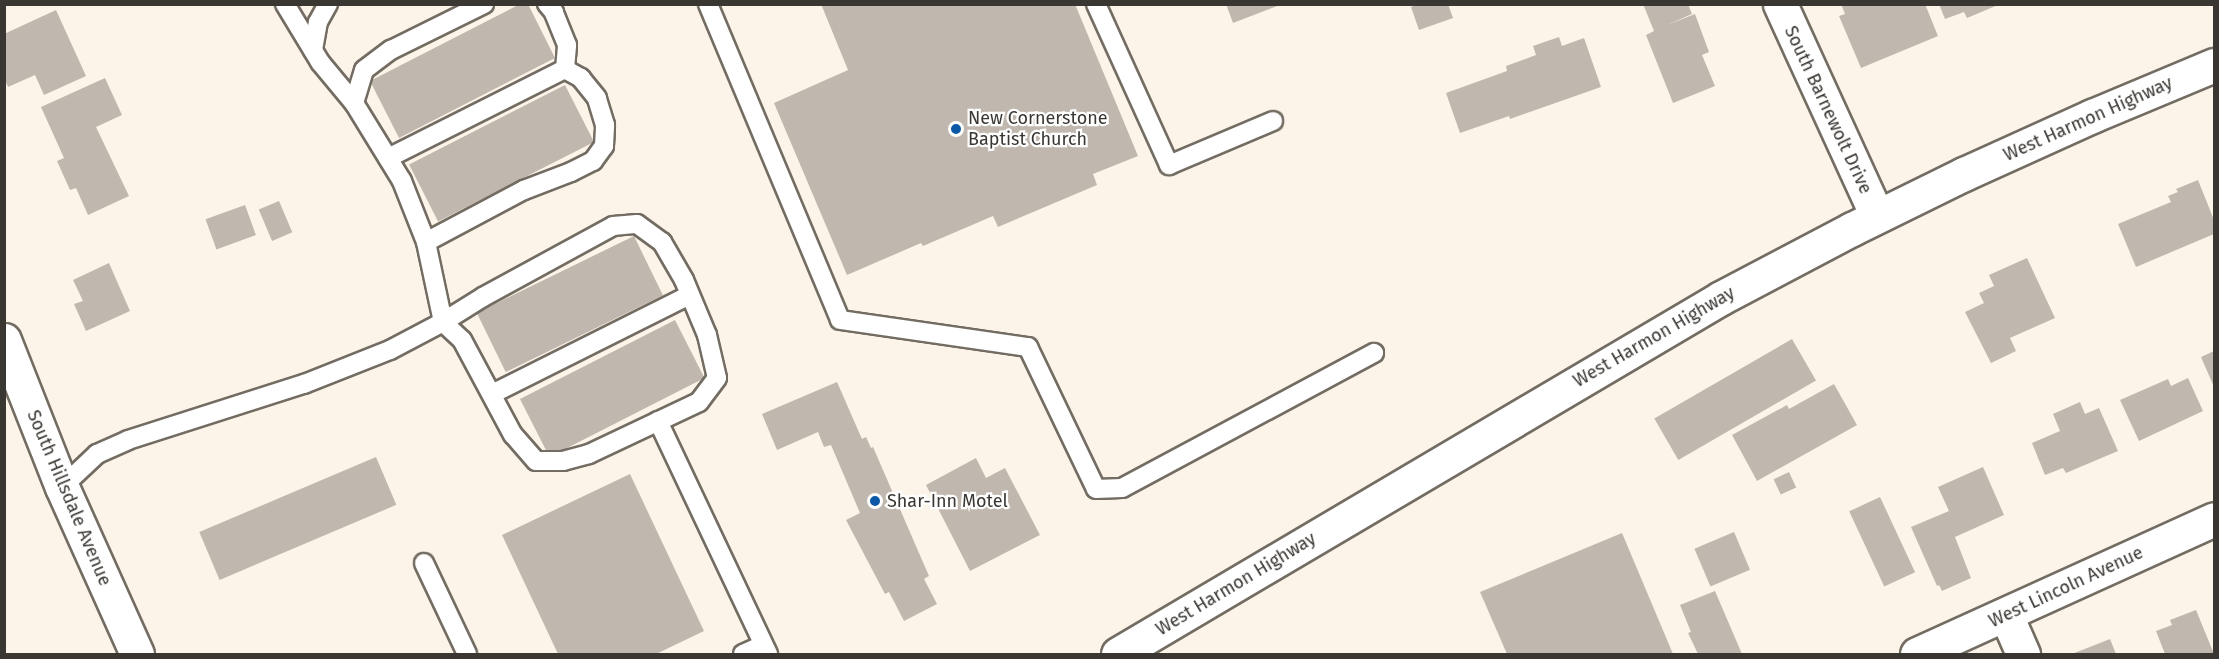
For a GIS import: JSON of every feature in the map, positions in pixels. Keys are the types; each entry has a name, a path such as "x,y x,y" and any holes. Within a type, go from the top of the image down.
{"main road":[{"name":"South Barnewolt Drive","path":"1780,4 1877,216"},
{"name":"West Harmon Highway","path":"1118,654 1659,333 1877,216 2050,134 2214,65"},
{"name":"South Hillsdale Avenue","path":"4,340 62,487 132,653"},
{"name":"West Lincoln Avenue","path":"1917,654 2214,519"},
{"path":"2006,615 2023,654"}],"lane":[{"path":"62,487 97,454 128,440 304,384 390,350 443,322 483,297 613,226 637,224 662,242 690,295 706,335 717,378 699,402 589,454 562,461 536,461 513,435 462,340 443,322 426,242 402,181 354,103 313,50 285,4"},
{"path":"313,50 318,22 328,4"},
{"path":"354,103 364,70 391,50 484,4"},
{"path":"547,4 554,12 567,45 565,69"},
{"path":"708,4 840,320 1028,347 1096,489 1122,488 1374,353"},
{"path":"1096,4 1169,165 1273,121"},
{"path":"388,158 565,69"},
{"path":"426,242 524,190 593,161 604,146 605,125 597,98 581,78 565,69"},
{"path":"492,394 690,295"},
{"path":"658,421 766,650 743,654"},
{"path":"424,563 467,654"}],"building":[{"path":"520,4 528,4 555,58 399,138 370,81"},
{"name":"New Cornerstone Baptist Church","path":"821,4 1075,4 1138,156 1093,174 1097,185 998,227 993,216 923,246 921,243 847,275 774,103 848,70"},
{"path":"1226,4 1280,4 1280,5 1233,23"},
{"path":"1419,4 1448,4 1453,18 1419,30 1411,7"},
{"path":"1643,4 1688,4 1692,14 1667,25 1695,14 1709,52 1702,55 1715,86 1673,103 1646,35 1654,31"},
{"path":"1841,4 1925,4 1938,36 1861,68 1839,16 1845,14"},
{"path":"1939,4 1998,5 1967,18 1964,12 1945,19"},
{"path":"56,10 86,76 44,95 35,75 8,87 4,78 4,34"},
{"path":"1559,37 1562,46 1584,38 1601,87 1510,119 1509,116 1460,133 1446,93 1507,71 1506,66 1536,55 1533,46"},
{"path":"105,78 122,115 96,127 129,196 88,215 76,188 70,190 57,161 64,158 41,107"},
{"path":"565,85 594,142 438,221 409,164"},
{"path":"2198,180 2214,220 2214,234 2136,267 2118,224 2171,202 2168,196 2178,192 2176,189"},
{"path":"279,201 292,232 272,241 259,210"},
{"path":"245,205 256,235 216,249 206,219"},
{"path":"634,236 663,295 506,372 477,313"},
{"path":"2027,258 2055,318 2010,338 2016,351 1991,363 1965,312 1984,303 1979,293 1994,286 1989,275"},
{"path":"109,263 130,311 86,331 74,304 83,301 73,280"},
{"path":"675,320 705,378 549,457 520,399"},
{"path":"1792,339 1816,381 1678,460 1654,418"},
{"path":"2214,351 2214,387 2201,357"},
{"path":"2188,378 2203,411 2139,441 2120,400 2168,379 2171,386"},
{"name":"Shar-Inn Motel","path":"837,382 862,439 866,437 871,448 873,447 929,576 924,579 937,604 904,621 889,592 885,594 846,520 860,513 831,445 824,447 818,432 777,450 762,414"},
{"path":"1834,384 1857,425 1757,481 1732,435 1787,405 1789,409"},
{"path":"2080,402 2085,414 2099,408 2118,451 2066,473 2063,468 2045,475 2032,443 2060,431 2053,414"},
{"path":"376,457 396,505 220,580 199,532"},
{"path":"976,458 986,478 1005,468 1040,535 970,571 926,485"},
{"path":"1983,467 2004,515 1955,537 1971,578 1942,591 1939,585 1937,586 1911,527 1949,511 1938,487"},
{"path":"1789,472 1796,487 1781,495 1774,479"},
{"path":"630,474 704,631 656,654 558,654 502,535"},
{"path":"1880,497 1915,572 1884,587 1849,511"},
{"path":"1734,532 1750,570 1710,587 1694,549"},
{"path":"1622,533 1673,654 1507,654 1480,592"},
{"path":"1715,591 1742,654 1698,654 1688,633 1691,632 1680,605"},
{"path":"2196,610 2214,654 2165,654 2156,631 2172,625 2170,620"},
{"path":"2110,639 2116,654 2072,654"}],"place":[{"name":"New Cornerstone Baptist Church","path":"956,129"},
{"name":"Shar-Inn Motel","path":"875,501"}]}
